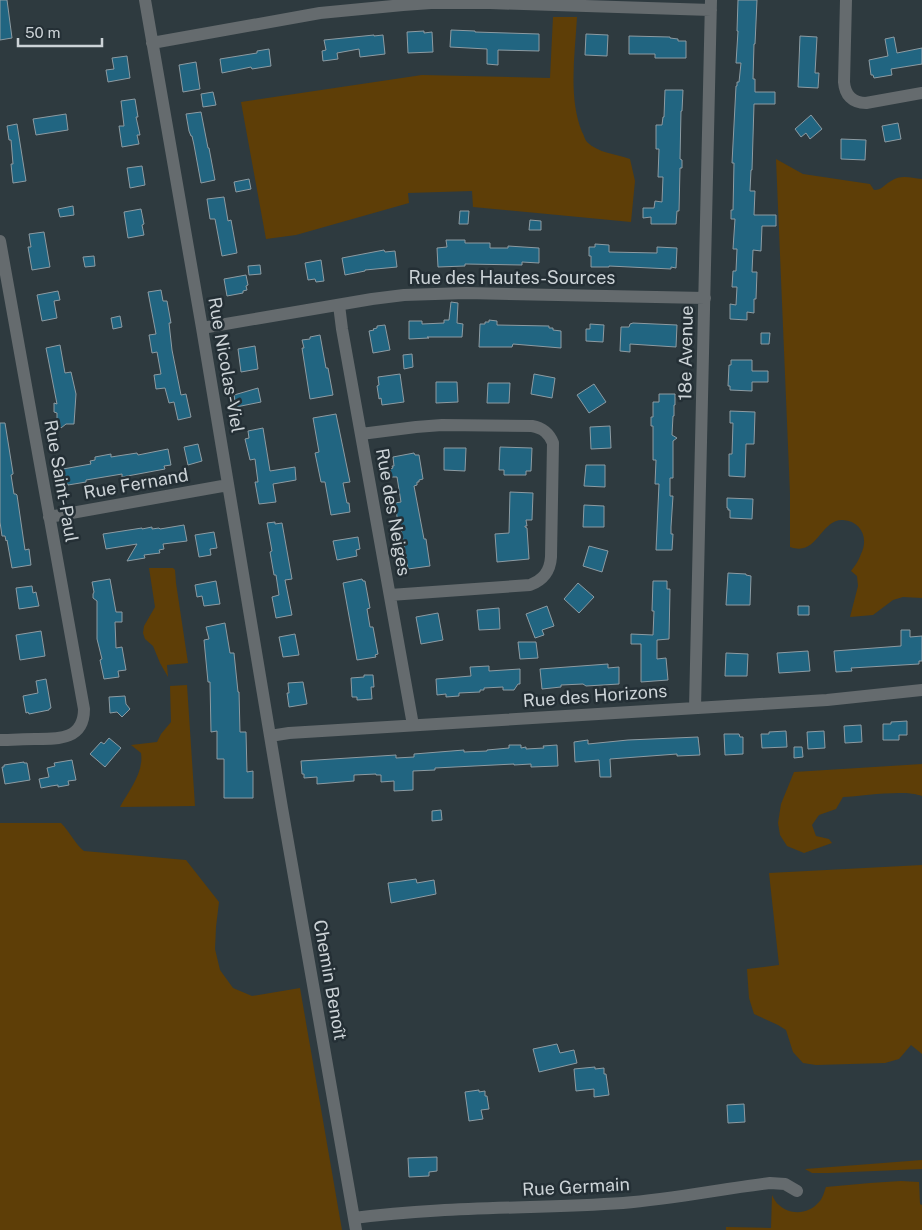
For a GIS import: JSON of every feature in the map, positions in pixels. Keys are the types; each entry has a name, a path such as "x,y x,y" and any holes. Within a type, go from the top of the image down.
{"street":[{"name":"Rue Nicolas-Viel","path":"145,0 270,736"},
{"path":"846,0 844,88 850,98 860,103 866,103 922,93"},
{"path":"152,43 320,13 403,5 441,3 711,5"},
{"name":"18e Avenue","path":"695,708 711,5"},
{"name":"Rue Saint-Paul","path":"0,241 84,710 80,727 62,739 0,740"},
{"name":"Rue des Hautes-Sources","path":"202,328 339,304 404,295 435,293 705,298"},
{"name":"Rue des Neiges","path":"339,304 413,725"},
{"path":"361,434 437,425 532,426 543,429 553,443 551,557 548,572 543,578 530,586 390,595"},
{"name":"Rue Fernand","path":"49,517 228,485"},
{"name":"Rue des Horizons","path":"270,736 289,733 827,700 922,690"},
{"name":"Chemin Benoît","path":"270,736 355,1224"},
{"name":"Rue Germain","path":"355,1224 371,1216 450,1210 624,1202 770,1183 785,1184 797,1191"}],"shaded area":[{"path":"553,17 577,17 574,90 578,119 582,132 591,146 630,159 635,181 631,222 473,207 472,191 408,193 409,203 296,235 266,239 241,102 422,75 550,78"},
{"path":"776,159 803,174 870,184 874,190 899,178 922,179 922,598 903,597 893,600 873,615 850,617 858,586 857,576 851,571 859,558 864,542 862,531 855,523 843,520 835,521 807,547 799,549 790,547 790,494"},
{"path":"149,568 173,568 175,570 188,663 167,665 168,677 153,646 145,639 143,633 144,626 155,607"},
{"path":"187,685 195,806 120,807 135,781 140,767 141,753 131,745 157,742 171,722 170,686"},
{"path":"922,764 922,796 895,793 843,797 836,809 819,815 812,825 816,836 829,839 832,843 804,853 787,846 780,835 778,823 781,804 794,772"},
{"path":"0,823 61,823 84,851 186,860 219,902 215,949 220,970 233,988 252,996 300,988 342,1230 0,1230"},
{"path":"922,865 922,1054 911,1045 899,1059 885,1063 816,1065 803,1063 793,1052 786,1030 754,1014 749,998 747,969 779,965 769,873"},
{"path":"922,1160 922,1169 812,1173 805,1169"},
{"path":"901,1181 919,1182 920,1204 922,1205 922,1230 726,1230 726,1227 771,1228 772,1195 784,1209 800,1212 815,1206 822,1199 826,1187"}],"building":[{"path":"0,0 7,0 12,38 0,40"},
{"path":"738,0 757,0 753,79 755,79 755,92 775,92 775,104 754,104 750,191 755,191 754,215 776,215 776,226 762,226 761,251 753,250 752,272 757,272 756,299 754,299 754,313 747,312 747,320 730,319 730,304 736,305 737,287 732,287 733,271 736,271 737,249 733,249 735,219 731,219 731,210 733,210 734,163 732,163 736,86 737,82 739,82 741,63 736,63"},
{"path":"451,30 539,34 539,51 498,50 498,65 487,64 487,49 450,47"},
{"path":"424,31 424,33 432,32 433,52 408,53 407,32"},
{"path":"586,34 608,35 607,56 585,55"},
{"path":"383,35 385,54 360,57 359,49 337,53 338,59 323,61 322,51 326,50 324,40"},
{"path":"629,36 670,37 678,39 678,41 686,41 686,58 655,58 655,54 629,54"},
{"path":"800,36 817,37 815,73 819,73 818,88 798,87"},
{"path":"894,37 897,53 922,48 922,64 891,69 892,75 874,78 871,75 869,60 888,56 885,39"},
{"path":"269,49 271,66 252,69 251,67 222,73 220,59 257,53 257,51"},
{"path":"127,56 130,78 108,82 106,70 114,69 112,58"},
{"path":"196,62 200,89 183,92 179,65"},
{"path":"665,90 683,90 680,159 682,160 682,168 680,168 679,211 677,211 676,224 651,224 651,217 643,218 643,208 654,208 655,201 662,202 663,177 658,177 659,149 656,149 656,125 662,125"},
{"path":"213,92 216,105 203,107 201,94"},
{"path":"135,99 140,135 137,135 139,144 122,147 119,126 124,126 121,101"},
{"path":"201,112 215,180 201,183 186,114"},
{"path":"66,114 68,130 36,135 33,119"},
{"path":"811,115 822,129 810,139 806,133 801,137 795,129"},
{"path":"898,123 901,139 885,142 882,126"},
{"path":"17,124 26,181 13,183 11,140 9,140 7,126"},
{"path":"841,139 866,140 865,160 841,159"},
{"path":"142,166 145,185 130,188 127,168"},
{"path":"249,179 251,189 236,192 234,182"},
{"path":"224,197 228,221 231,220 237,253 222,256 215,219 210,219 207,199"},
{"path":"73,206 74,215 60,217 58,209"},
{"path":"141,209 144,235 128,238 124,212"},
{"path":"460,211 469,211 468,224 459,224"},
{"path":"530,220 541,221 541,230 529,230"},
{"path":"44,232 50,267 32,270 28,247 31,247 29,234"},
{"path":"446,240 465,240 465,243 490,243 490,248 508,248 508,246 539,248 539,263 522,262 522,265 465,264 465,266 438,267 437,248 447,247"},
{"path":"595,244 609,245 609,252 657,253 657,247 677,248 676,268 591,267 589,247 595,247"},
{"path":"384,250 385,252 395,251 397,267 365,270 345,275 342,258"},
{"path":"94,256 95,266 85,267 83,257"},
{"path":"321,260 324,281 308,280 305,263"},
{"path":"260,265 261,274 249,275 248,266"},
{"path":"246,275 247,290 243,291 243,293 227,296 224,279"},
{"path":"161,290 163,301 167,301 171,323 169,323 172,350 181,395 186,394 191,417 178,420 174,402 169,403 165,388 156,389 154,375 161,374 157,352 152,353 149,335 156,334 148,292"},
{"path":"58,291 60,300 54,301 57,318 42,321 37,295"},
{"path":"451,302 458,303 457,323 463,324 462,337 409,339 409,321 422,321 422,324 444,323 444,320 449,320"},
{"path":"120,316 122,327 113,329 111,318"},
{"path":"489,320 497,321 497,325 549,326 553,330 561,331 561,348 513,344 512,347 479,347 480,324 485,324"},
{"path":"633,323 677,325 676,347 630,344 630,352 620,351 621,327 629,327"},
{"path":"590,324 604,325 603,342 586,341 586,329 590,329"},
{"path":"385,325 390,350 373,353 369,331 374,330 377,326"},
{"path":"761,333 770,333 769,344 761,344"},
{"path":"320,335 333,395 310,399 302,340"},
{"path":"60,345 65,373 71,372 76,394 74,424 66,424 61,428 57,424 57,413 54,412 54,403 57,404 46,348"},
{"path":"255,346 258,369 241,372 238,349"},
{"path":"412,354 413,367 404,369 403,355"},
{"path":"731,360 752,360 752,371 768,371 768,382 752,382 752,391 730,390 730,386 728,386"},
{"path":"400,374 404,402 382,405 377,386 379,385 378,377"},
{"path":"534,374 555,378 552,398 531,394"},
{"path":"436,382 457,382 458,402 436,403"},
{"path":"488,383 510,383 509,403 487,403"},
{"path":"594,384 606,402 589,413 577,395"},
{"path":"258,388 261,402 236,407 234,395"},
{"path":"659,394 675,394 672,435 677,438 673,441 673,478 670,478 670,496 673,496 672,550 656,550 659,484 655,484 656,460 653,460 653,426 651,426 651,417 653,417 653,402 659,402"},
{"path":"730,411 755,412 754,444 746,444 745,477 729,476 729,454 732,454 733,423 730,423"},
{"path":"336,414 350,482 343,483 350,512 331,515 325,482 321,482 315,453 319,452 313,418"},
{"path":"0,423 5,423 13,473 11,475 14,494 17,495 25,550 29,549 31,565 12,568 7,540 5,536 2,536 0,522"},
{"path":"610,426 611,448 591,449 590,427"},
{"path":"263,428 270,471 295,467 296,480 273,484 276,502 259,504 255,482 258,482 255,459 250,460 245,439 249,438 248,431"},
{"path":"198,444 202,461 188,465 184,447"},
{"path":"500,447 532,448 531,471 526,471 526,475 504,475 504,470 499,470"},
{"path":"444,448 466,448 465,471 444,470"},
{"path":"168,449 171,465 164,466 165,469 66,484 63,469 91,464 90,461 95,460 95,457 111,454 111,457 137,453 138,455"},
{"path":"414,453 419,455 423,479 419,480 417,485 414,486 430,566 408,569 395,503 401,502 397,477 391,477 390,469 394,466 393,457"},
{"path":"586,465 605,465 605,487 584,486"},
{"path":"510,492 533,493 532,520 526,520 527,526 525,526 527,528 529,559 497,562 495,534 509,533"},
{"path":"727,498 753,499 752,519 730,518"},
{"path":"584,505 604,506 604,527 583,527"},
{"path":"275,522 275,524 282,523 292,579 285,580 292,615 276,618 272,597 279,595 270,552 272,551 267,523"},
{"path":"184,525 187,541 163,544 164,549 159,550 160,553 144,555 145,558 127,561 137,544 106,549 103,534 142,528 152,527 152,529 160,529"},
{"path":"214,532 217,548 210,549 211,555 199,557 195,535"},
{"path":"358,537 360,549 356,550 357,556 337,560 333,541"},
{"path":"589,546 608,551 602,572 583,566"},
{"path":"728,573 751,576 750,605 726,605"},
{"path":"110,579 116,612 122,612 122,622 115,622 116,648 122,647 126,670 118,671 119,677 104,679 97,639 97,601 93,598 92,582"},
{"path":"362,579 365,581 370,608 367,609 370,627 373,627 378,654 375,655 376,657 357,660 343,583"},
{"path":"216,581 220,604 204,606 202,596 197,597 195,585"},
{"path":"653,581 667,581 667,589 670,589 669,639 657,640 657,659 666,658 668,680 641,682 641,644 631,644 631,634 653,635"},
{"path":"578,583 594,597 579,613 564,599"},
{"path":"32,586 33,593 36,592 39,606 19,609 16,588"},
{"path":"547,606 554,626 542,630 544,635 535,638 526,614"},
{"path":"798,606 809,606 809,615 798,615"},
{"path":"499,608 500,629 479,630 477,610"},
{"path":"438,613 443,640 421,644 416,617"},
{"path":"225,623 230,653 234,653 239,692 240,732 246,732 247,772 253,771 253,798 224,798 224,759 217,759 217,731 211,732 210,682 208,682 204,640 209,639 206,627"},
{"path":"901,630 910,630 910,637 922,636 922,661 919,661 919,664 851,668 852,671 836,672 834,651 901,646"},
{"path":"41,631 45,656 20,660 16,635"},
{"path":"295,634 299,655 283,657 279,637"},
{"path":"518,642 536,642 538,658 520,659"},
{"path":"808,651 810,671 779,673 777,653"},
{"path":"726,653 748,654 747,676 725,676"},
{"path":"608,664 608,668 619,667 619,684 561,685 561,687 542,689 540,669"},
{"path":"489,666 489,671 520,669 520,684 514,690 503,690 503,687 484,688 480,692 459,693 459,696 446,697 446,694 437,695 436,679 471,676 470,667"},
{"path":"364,675 373,675 372,699 357,700 357,697 352,697 351,678 364,677"},
{"path":"46,679 51,708 29,714 28,712 26,713 23,696 38,693 36,681"},
{"path":"303,682 307,704 289,707 288,683"},
{"path":"125,696 126,704 130,709 122,717 117,712 110,713 109,697"},
{"path":"907,721 907,735 899,735 899,740 883,740 883,724"},
{"path":"861,725 862,742 845,743 844,726"},
{"path":"786,731 787,747 762,748 761,734"},
{"path":"824,731 825,748 808,749 807,732"},
{"path":"724,734 739,734 740,737 743,737 743,754 725,755"},
{"path":"698,737 700,755 677,756 677,754 610,759 611,777 600,777 599,760 575,762 574,742 588,740 588,744"},
{"path":"109,738 121,748 105,767 90,754 101,742 104,744"},
{"path":"509,745 521,745 521,748 526,747 526,749 557,745 558,766 531,767 531,764 514,764 413,771 413,790 394,791 394,781 381,782 381,775 376,774 354,775 354,781 317,784 317,777 304,778 304,774 302,774 301,761 396,755 396,758 414,757 414,754 464,750 464,752 487,751 509,748"},
{"path":"794,747 802,747 803,757 794,758"},
{"path":"72,760 76,780 68,781 69,785 41,788 39,779 49,777 47,768 55,766 54,763"},
{"path":"27,763 30,780 5,784 2,767 4,765"},
{"path":"441,810 442,820 432,821 432,811"},
{"path":"416,879 417,883 434,880 436,894 391,903 388,883"},
{"path":"557,1044 560,1053 574,1050 577,1063 539,1072 533,1049"},
{"path":"595,1067 595,1069 604,1068 609,1095 594,1097 594,1089 576,1091 574,1069"},
{"path":"479,1090 479,1092 485,1091 489,1109 481,1110 483,1119 469,1121 465,1092"},
{"path":"744,1104 745,1122 728,1123 727,1105"},
{"path":"437,1157 437,1171 429,1172 429,1176 409,1177 408,1158"}]}
